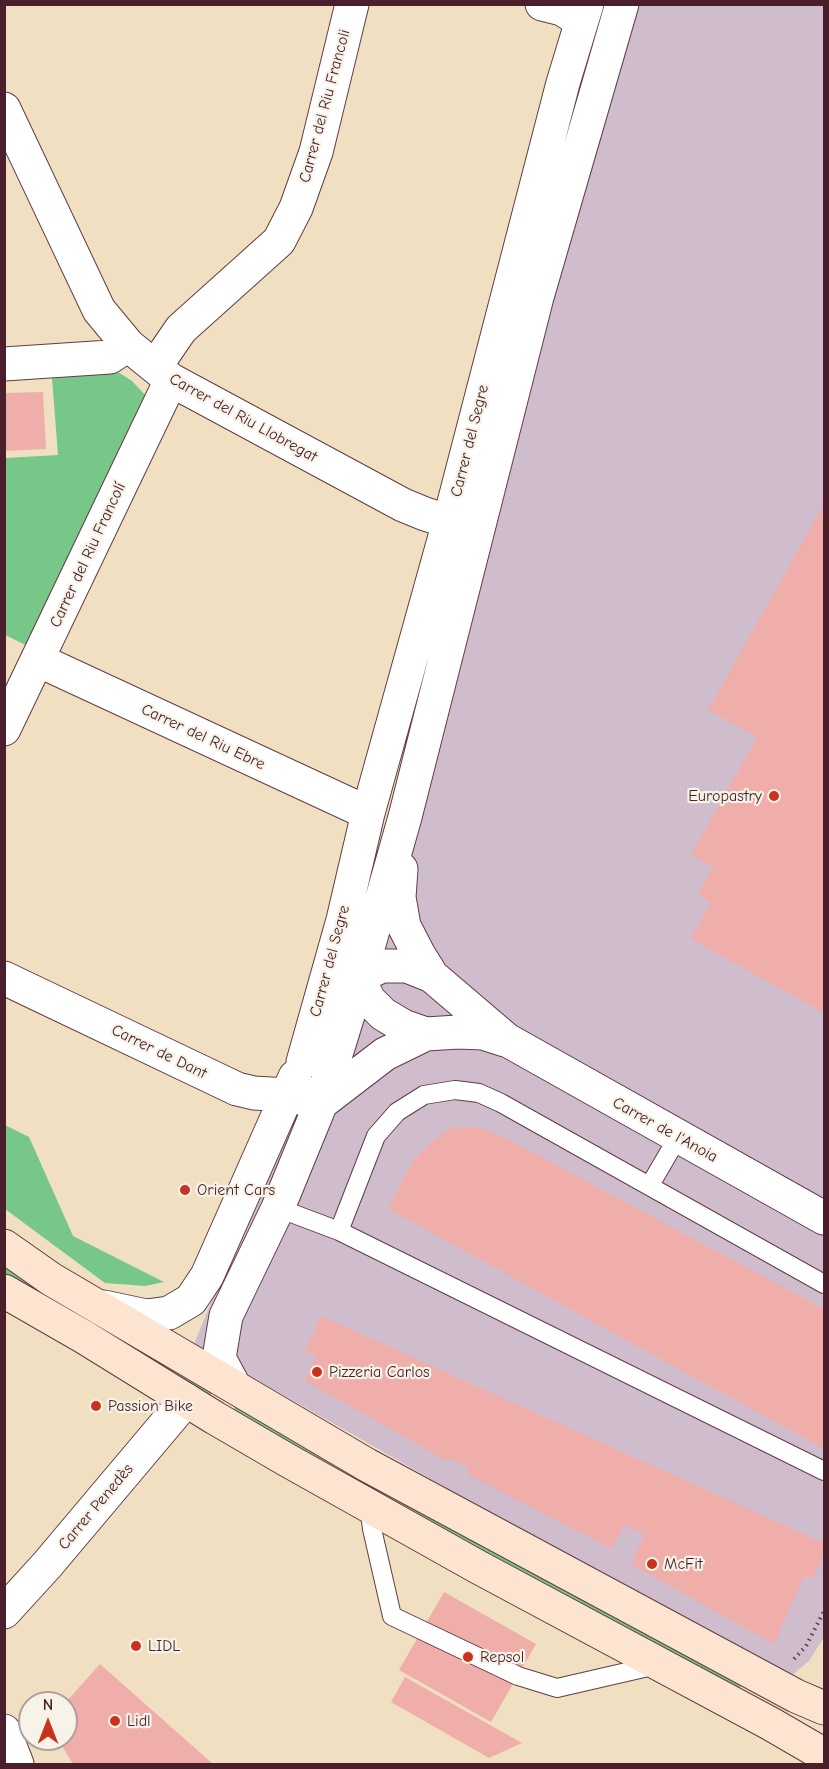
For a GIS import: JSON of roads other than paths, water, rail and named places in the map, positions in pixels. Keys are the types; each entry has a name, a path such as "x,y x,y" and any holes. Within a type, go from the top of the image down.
{"main road":[{"path":"4,1246 93,1305 368,1465 796,1696 825,1708"},
{"path":"4,1291 287,1460 478,1567 771,1724 825,1758"}],"street":[{"name":"Carrer del Riu Francoli","path":"163,374 182,329 279,241 296,208 316,152 352,4"},
{"path":"542,4 584,13"},
{"name":"Carrer del Segre","path":"303,1062 342,920 368,813 463,526 492,481 537,297 622,4"},
{"name":"Carrer del Segre","path":"234,1386 219,1358 226,1316 278,1208 321,1103 405,817 463,526 584,13"},
{"name":"Carrer del Riu Llobregat","path":"4,109 99,310 128,345 163,374 403,505 463,526"},
{"path":"4,364 110,357 128,345"},
{"name":"Carrer del Riu Francolí","path":"4,729 38,660 163,374"},
{"name":"Carrer del Riu Ebre","path":"38,660 368,813"},
{"name":"Carrer del Segre","path":"405,817 399,897 404,926 432,976"},
{"name":"Carrer del Segre","path":"357,861 356,921 352,944 354,961 363,988 369,1000 383,1014 403,1026 426,1034"},
{"name":"Carrer del Segre","path":"93,1305 146,1316 169,1313 191,1300 207,1276 303,1062 360,976 382,966 407,966 432,976"},
{"name":"Carrer de l'Anoia","path":"432,976 507,1040 825,1218"},
{"name":"Carrer de Dant","path":"4,978 237,1089 254,1093 287,1095 321,1103"},
{"name":"Carrer de l'Anoia","path":"426,1034 458,1032 483,1034 507,1040"},
{"path":"321,1103 385,1054 426,1034"},
{"name":"Carrer Penedès","path":"4,1612 186,1400"},
{"path":"4,1634 33,1580"},
{"path":"4,1731 17,1764"}],"lane":[{"path":"339,1231 376,1136 397,1112 424,1095 455,1090 479,1093 501,1103 825,1284"},
{"path":"650,1185 678,1137"},
{"path":"278,1208 339,1231 825,1471"},
{"path":"369,1504 372,1529 392,1616 518,1676 557,1688 658,1665"}],"place":[{"name":"Europastry","path":"774,796"},
{"name":"Orient Cars","path":"185,1190"},
{"name":"Pizzeria Carlos","path":"317,1372"},
{"name":"Passion Bike","path":"96,1406"},
{"name":"McFit","path":"652,1564"},
{"name":"LIDL","path":"136,1646"},
{"name":"Repsol","path":"468,1657"},
{"name":"Lidl","path":"115,1721"}]}
